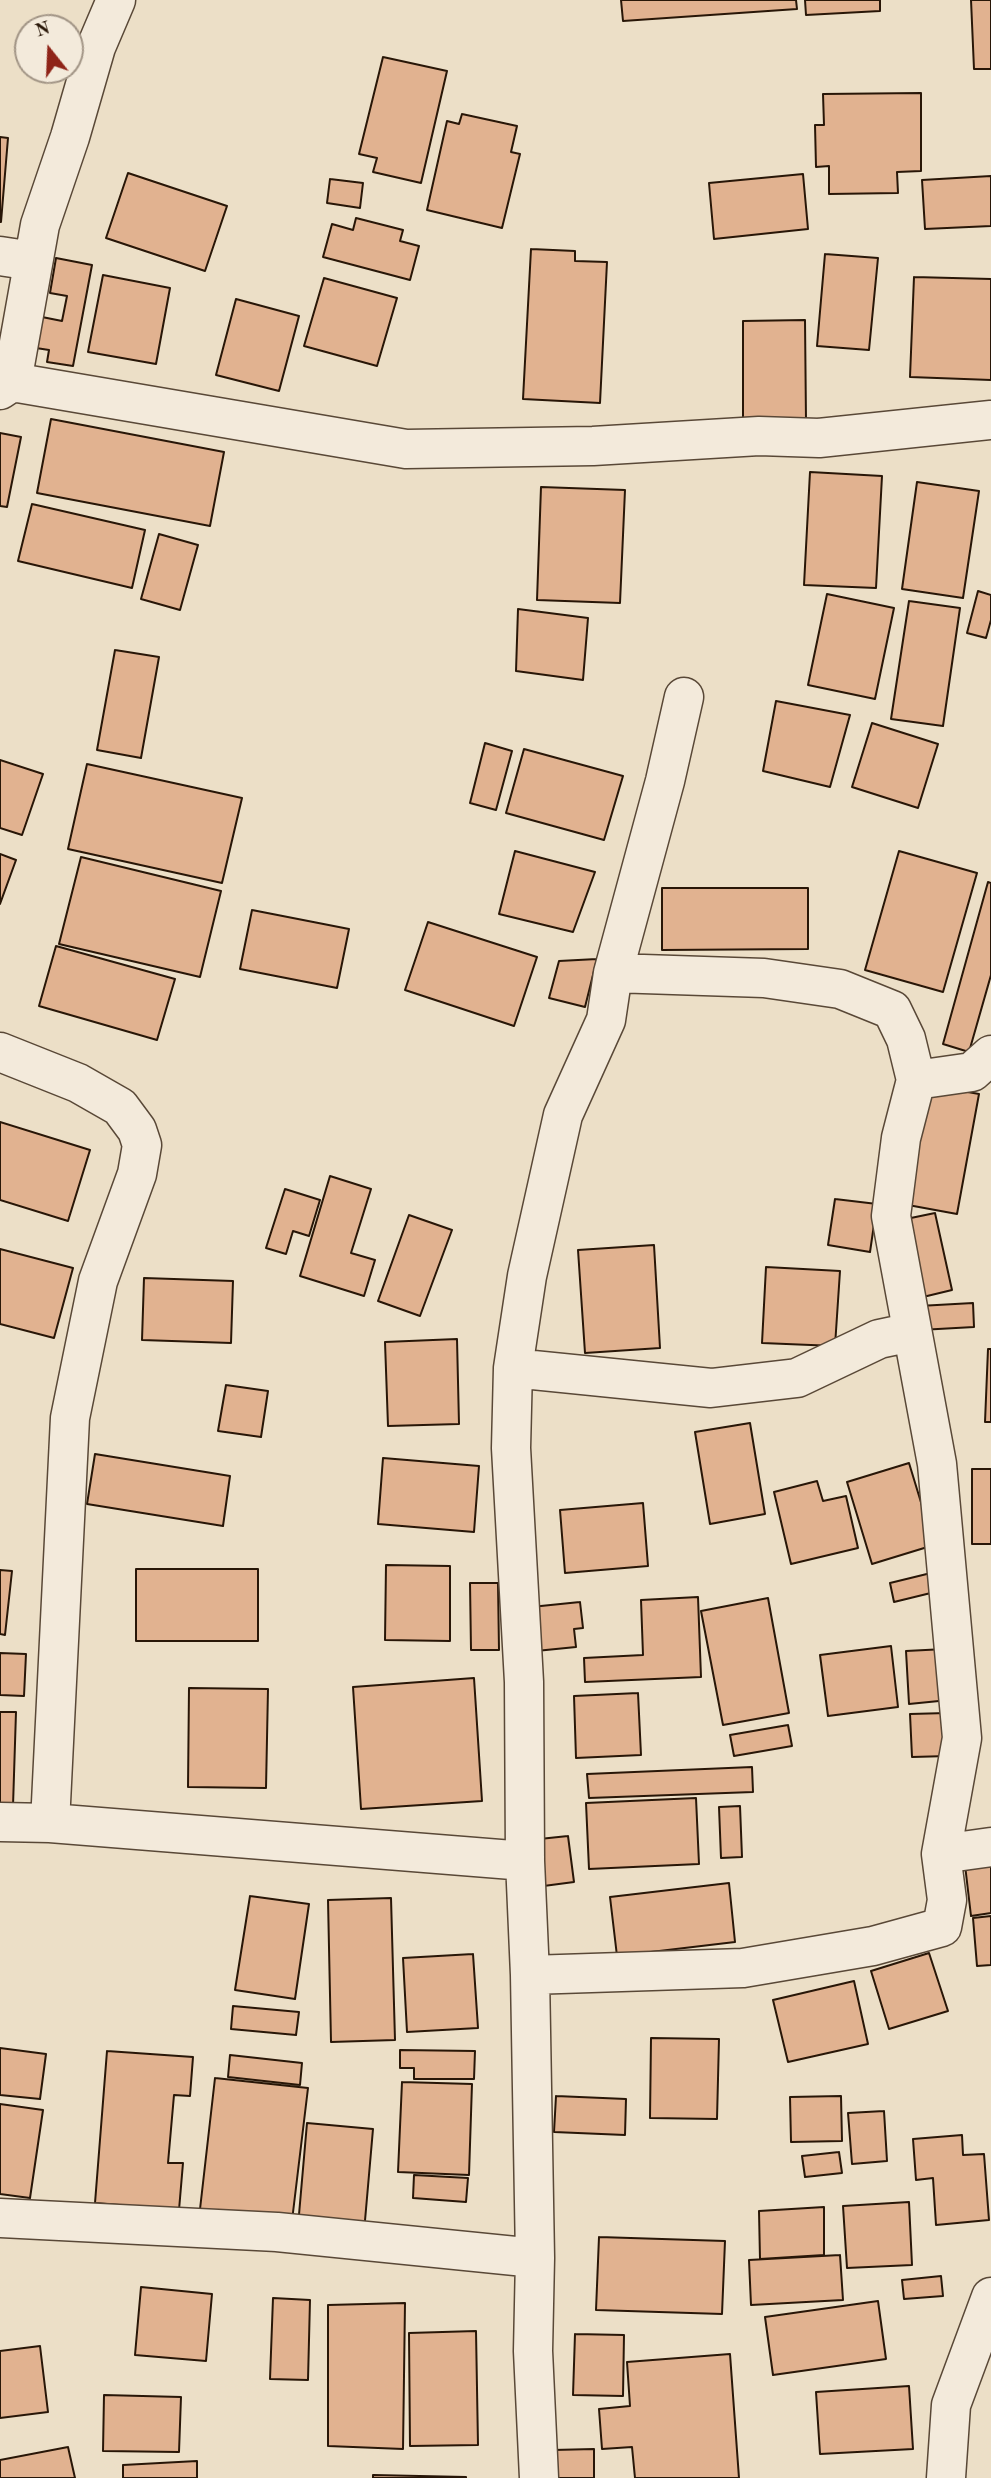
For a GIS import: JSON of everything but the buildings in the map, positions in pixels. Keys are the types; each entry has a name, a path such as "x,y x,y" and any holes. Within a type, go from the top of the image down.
{"street":[{"path":"116,0 96,47 70,137 40,225 17,259 6,386 406,449 593,446 759,436 820,438 991,420"},
{"path":"539,2478 533,2351 535,2258 530,1975 525,1861 524,1682 511,1448 513,1368 527,1276 563,1115 606,1020 613,973 665,781 684,697"},
{"path":"530,1975 743,1968 821,1956 914,1936 942,1927 947,1900 941,1854 962,1738 937,1464 891,1216 901,1138 916,1080 908,1047 892,1010 840,989 764,978 613,973"},
{"path":"0,1052 78,1083 120,1107 138,1130 142,1145 136,1174 98,1281 70,1418 50,1823"},
{"path":"916,1080 972,1072 991,1055"},
{"path":"513,1368 711,1388 796,1378 879,1339 912,1332"},
{"path":"0,1822 50,1823 525,1861"},
{"path":"941,1854 991,1847"},
{"path":"0,2218 277,2232 535,2258"},
{"path":"946,2478 951,2405 991,2297"}]}
